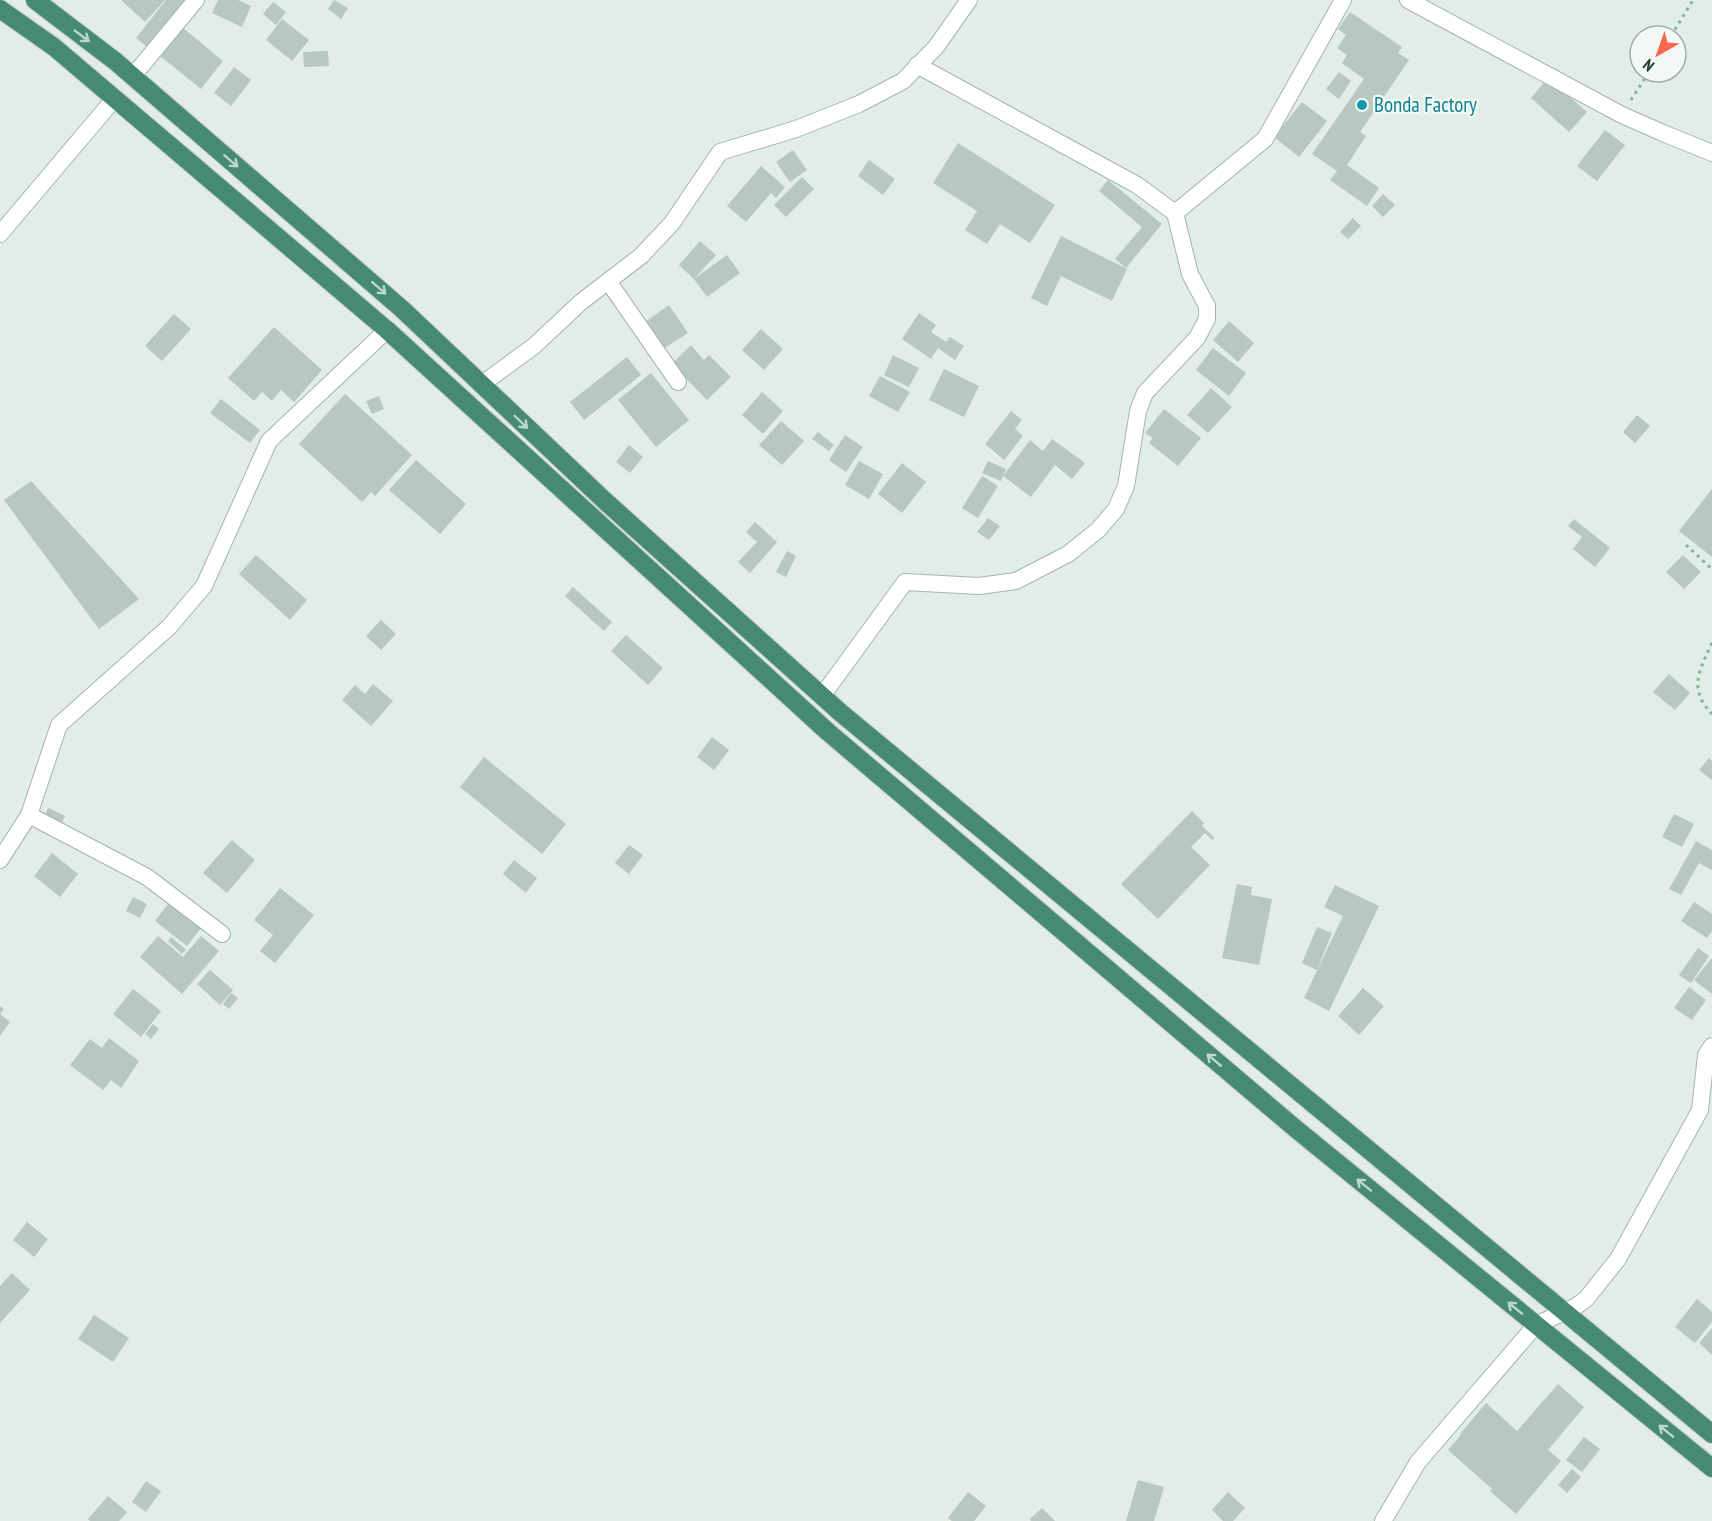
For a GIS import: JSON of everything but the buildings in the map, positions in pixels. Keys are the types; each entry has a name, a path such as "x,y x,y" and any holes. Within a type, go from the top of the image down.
{"highway":[{"path":"35,0 133,76 402,309 605,501 822,696 1712,1434"},
{"path":"0,9 54,47 387,330 828,732 1296,1129 1712,1467"}],"street":[{"path":"133,76 196,0"},
{"path":"482,384 534,346 581,302 641,256 672,223 720,152 796,129 859,104 903,81 936,46 969,0"},
{"path":"1175,213 1265,139 1342,0"},
{"path":"1408,0 1622,115 1712,153"},
{"path":"822,696 905,582 978,586 1016,581 1068,554 1098,530 1116,509 1126,486 1138,411 1145,393 1197,338 1207,319 1207,306 1190,274 1175,213 1137,185 917,65"},
{"path":"0,234 115,98"},
{"path":"608,281 678,382"},
{"path":"0,860 29,815 59,725 169,627 204,586 269,441 387,330"},
{"path":"29,815 147,877 222,934"},
{"path":"1383,1521 1418,1462 1536,1325 1586,1299 1618,1259 1700,1110 1707,1055 1712,1046"}],"path":[{"path":"1678,24 1693,0"},
{"path":"1622,115 1641,84"},
{"path":"1686,545 1712,568"},
{"path":"1712,643 1696,677 1698,697 1712,714"}],"place":[{"name":"Bonda Factory","path":"1362,105"}]}
